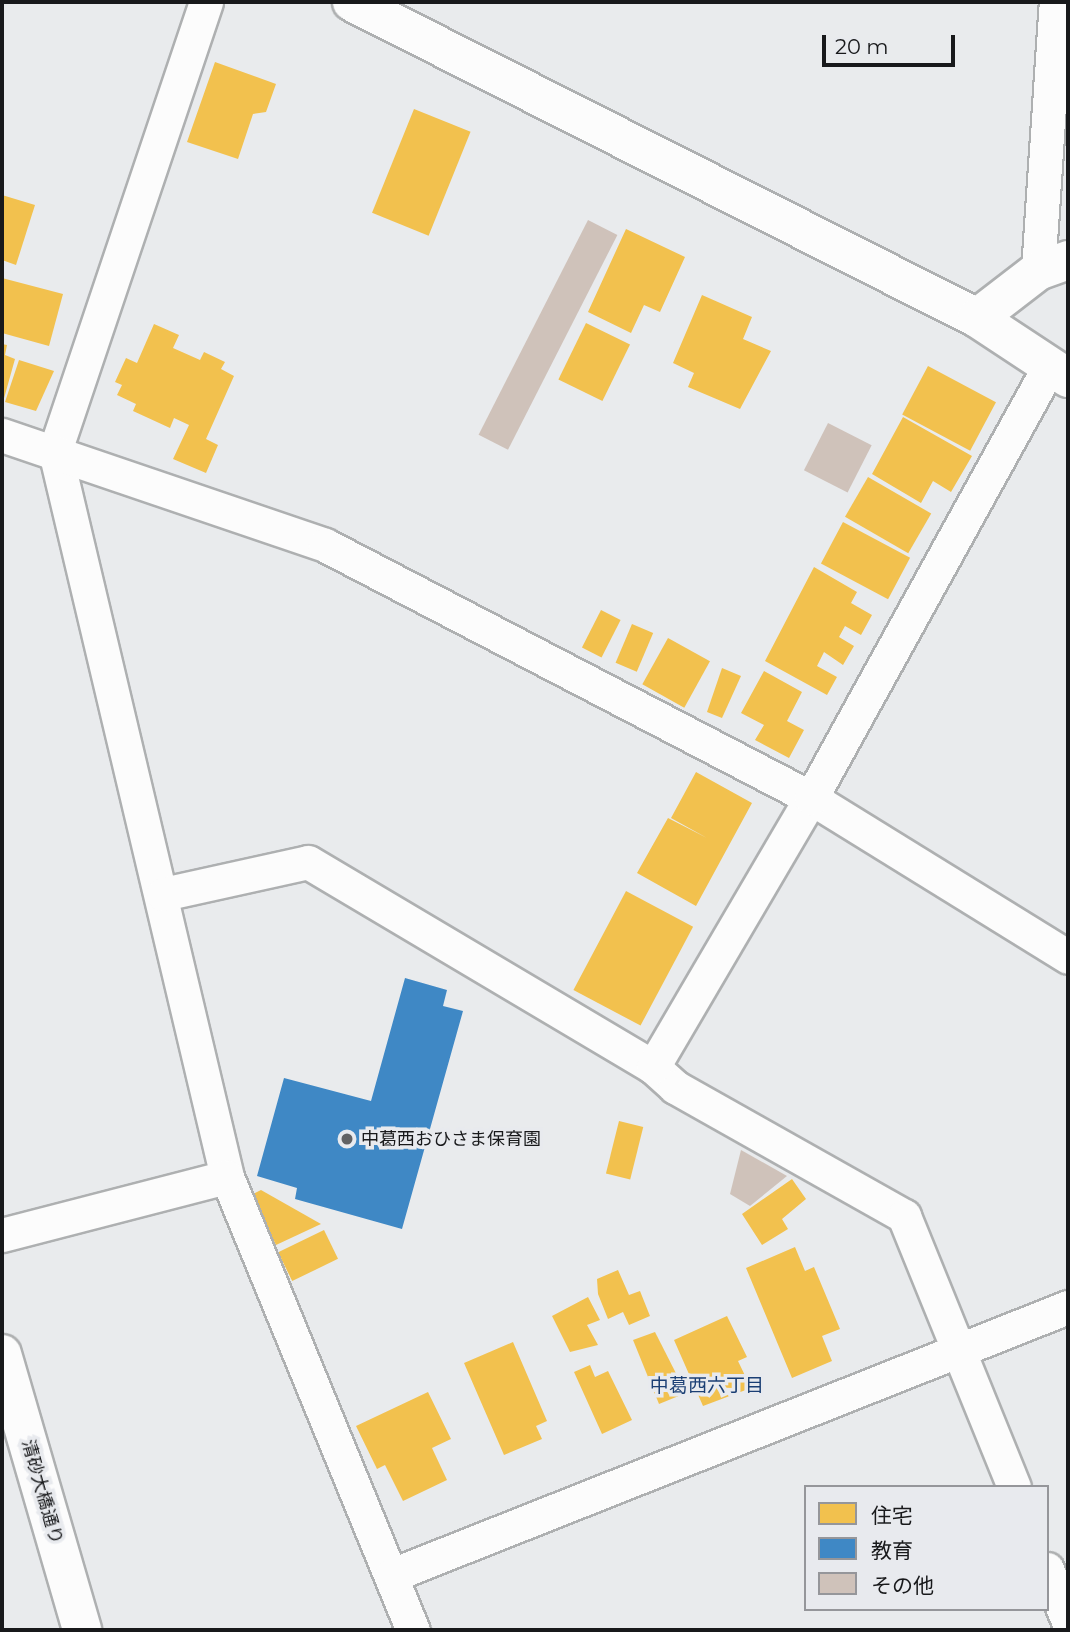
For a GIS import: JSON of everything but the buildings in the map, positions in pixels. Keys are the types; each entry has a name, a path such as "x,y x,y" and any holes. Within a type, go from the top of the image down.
{"street":[{"path":"206,2 55,451 163,894 227,1177 413,1630"},
{"path":"352,2 977,318 1059,371 653,1067"},
{"path":"977,318 1053,266 1056,2"},
{"path":"2,435 325,545 811,798 1068,957"},
{"path":"163,894 308,862 653,1067 676,1087 904,1216 1013,1485"},
{"path":"2,1235 227,1177"},
{"path":"392,1576 1068,1307"},
{"name":"清砂大橋通り","path":"2,1354 82,1630"},
{"path":"1049,1574 1068,1621"}],"place":[{"name":"中葛西おひさま保育園","path":"347,1139"}],"district":[{"name":"中葛西六丁目","path":"707,1386"}]}
